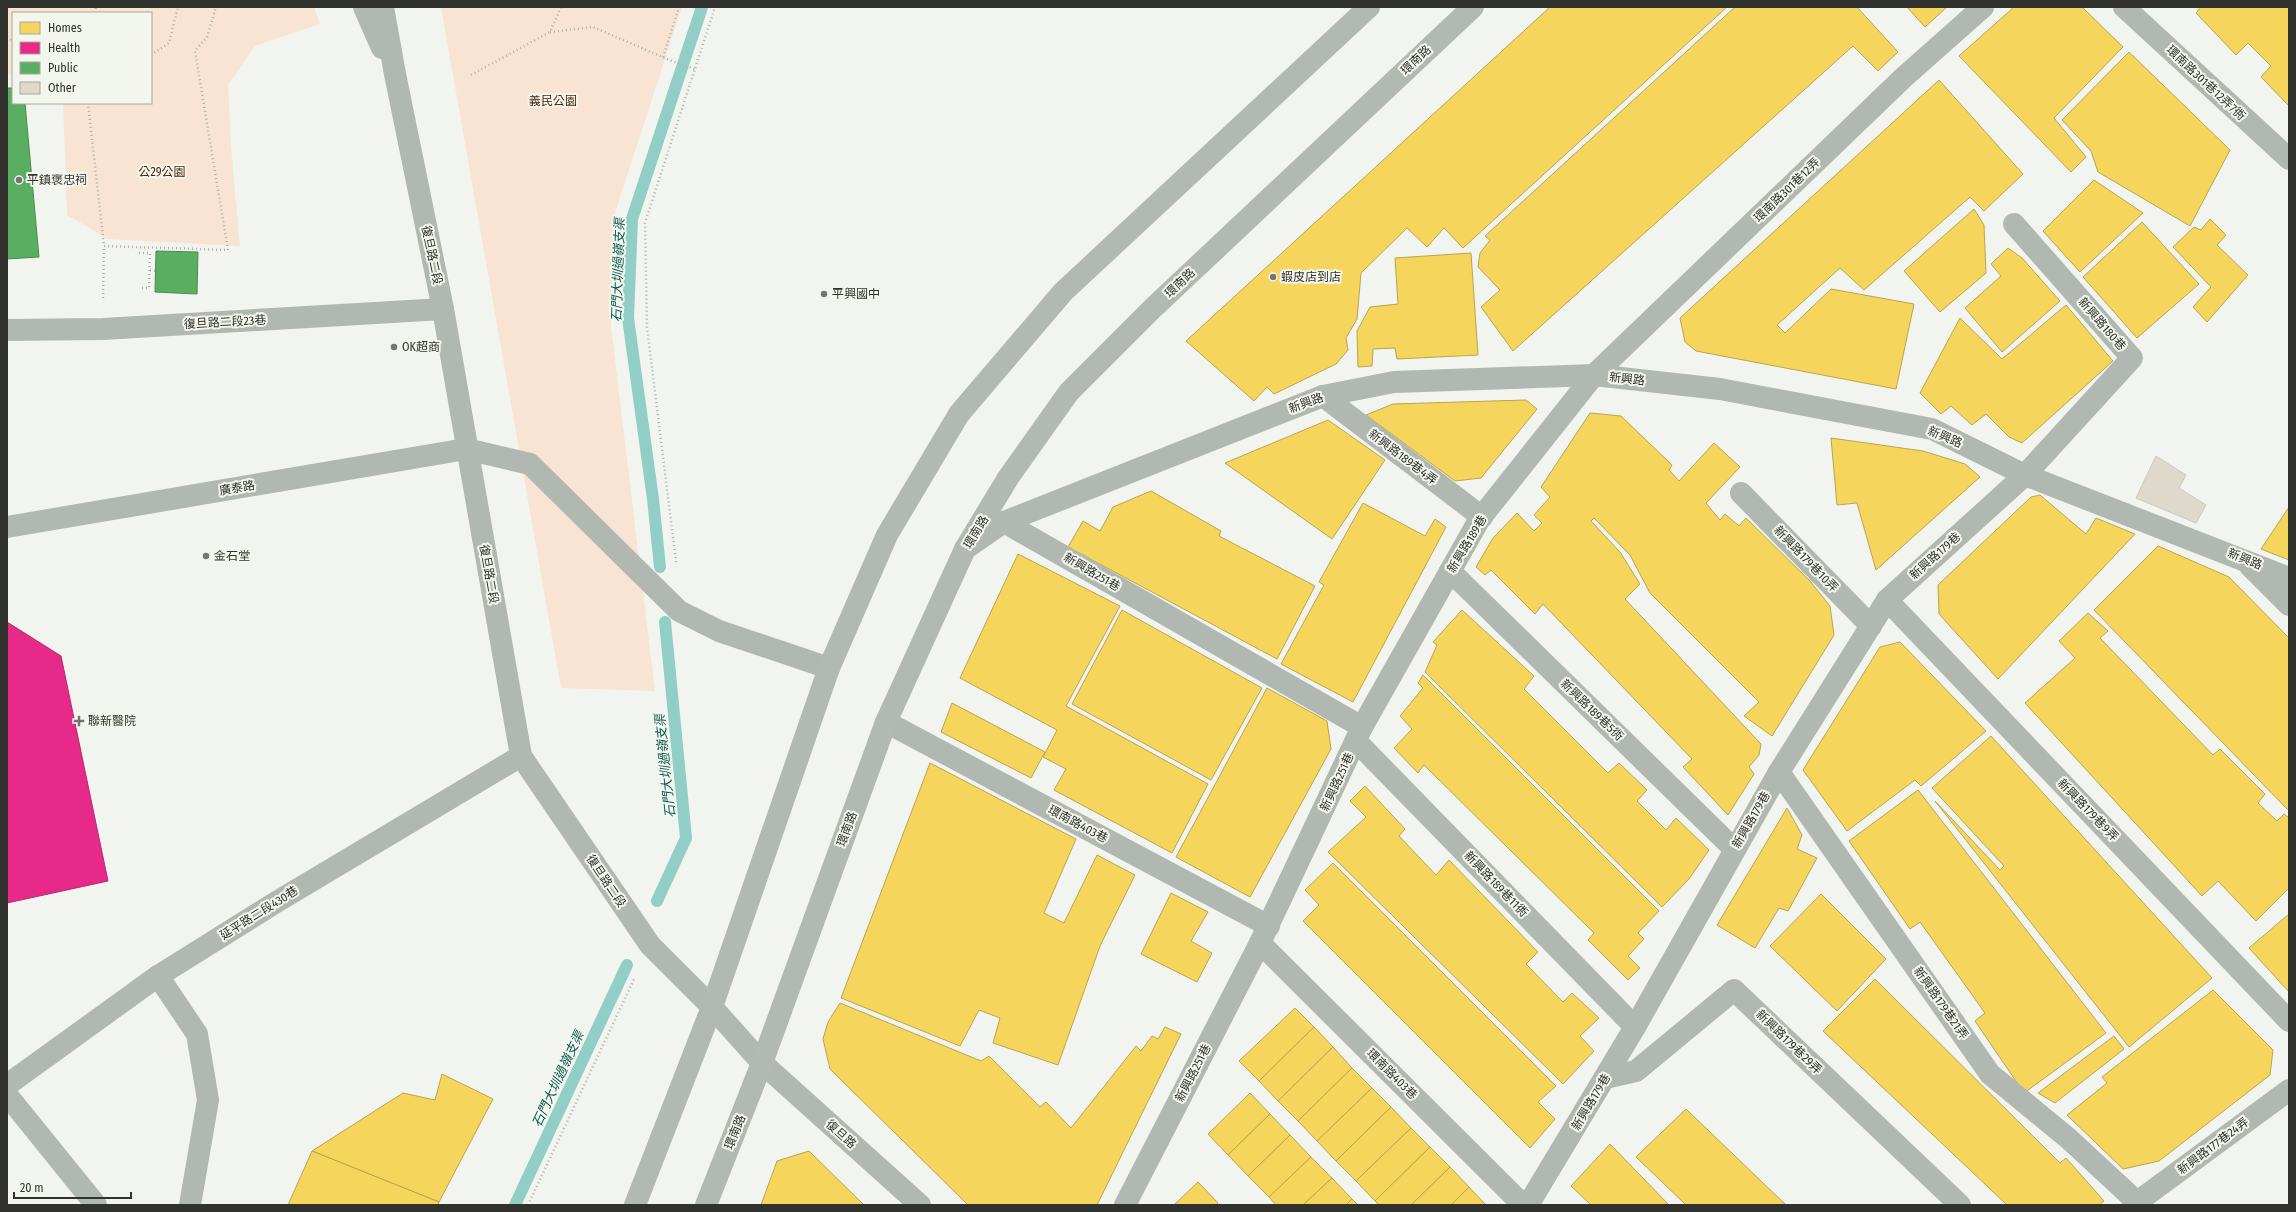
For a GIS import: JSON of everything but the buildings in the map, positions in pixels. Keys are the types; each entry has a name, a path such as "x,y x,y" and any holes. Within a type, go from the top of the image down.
{"main road":[{"path":"635,1205 712,1007 829,668 887,535 964,408 1064,292 1369,7"},
{"name":"環南路","path":"706,1205 762,1062 886,722 965,549 1008,478 1069,392 1152,309 1473,7"}],"street":[{"path":"364,7 395,74"},
{"name":"復旦路二段","path":"383,7 395,74 443,309 466,449 521,756 650,946 712,1007 762,1062"},
{"name":"環南路301巷12弄","path":"1594,375 1903,78 1983,7"},
{"name":"環南路301巷12弄7衖","path":"2124,7 2289,159"},
{"name":"新興路180巷","path":"2014,224 2132,358 2025,475"},
{"name":"復旦路二段23巷","path":"7,330 103,329 443,309"},
{"name":"新興路","path":"965,549 1004,522 1323,396 1394,382 1594,375 1720,389 1932,429 2025,475 2243,558 2289,578"},
{"name":"新興路189巷","path":"1359,734 1450,571 1482,517 1594,375"},
{"name":"新興路189巷4弄","path":"1323,396 1482,517"},
{"path":"466,449 530,464 679,611 719,631 829,668"},
{"name":"廣泰路","path":"7,527 466,449"},
{"name":"新興路179巷","path":"1528,1205 1636,1027 1734,849 1779,772 1887,600 2025,475"},
{"name":"新興路179巷10弄","path":"1741,492 1870,626"},
{"name":"新興路251巷","path":"1004,522 1359,734 1265,935 1125,1205"},
{"path":"2243,558 2289,605"},
{"name":"新興路189巷5衖","path":"1450,571 1734,849"},
{"name":"新興路179巷9弄","path":"1887,600 2289,1021"},
{"name":"環南路403巷","path":"886,722 1265,935 1523,1205"},
{"name":"新興路189巷11衖","path":"1359,734 1636,1027"},
{"name":"延平路二段430巷","path":"7,1085 158,976 278,901 521,756"},
{"name":"新興路179巷21弄","path":"1779,772 1990,1074 2069,1139 2135,1204"},
{"path":"158,976 197,1034 208,1100 190,1205"},
{"name":"新興路179巷29弄","path":"1605,1078 1636,1071 1734,990 1960,1205"},
{"name":"復旦路","path":"762,1062 920,1205"},
{"name":"新興路177巷24弄","path":"2135,1204 2289,1090"},
{"path":"7,1095 96,1205"}],"path":[{"path":"152,54 169,43 178,7"},
{"path":"104,246 228,250 195,51 207,37 216,7"},
{"path":"550,32 561,7"},
{"path":"663,57 679,7"},
{"path":"677,564 647,326 645,223 715,7"},
{"path":"472,75 550,32 593,27 674,62 695,68"},
{"path":"88,104 104,246 103,329"},
{"path":"139,253 150,253 150,288 140,288"},
{"path":"150,270 156,271"},
{"path":"528,1205 650,946"}],"green space":[{"name":"公29公園","path":"7,7 314,7 320,24 255,46 228,85 231,147 240,246 108,239 67,215 63,104 152,104 152,12 12,12 12,75 7,74"},
{"name":"義民公園","path":"441,7 682,7 613,219 611,326 655,691 561,688"}],"waterway":[{"name":"石門大圳過嶺支渠","path":"660,567 653,499 628,318 632,219 702,7"},
{"name":"石門大圳過嶺支渠","path":"657,901 686,838 665,622"},
{"name":"石門大圳過嶺支渠","path":"515,1205 627,965"}],"place":[{"name":"平鎮褒忠祠","path":"19,180"},
{"name":"蝦皮店到店","path":"1273,277"},
{"name":"平興國中","path":"824,294"},
{"name":"OK超商","path":"394,347"},
{"name":"金石堂","path":"206,556"},
{"name":"聯新醫院","path":"79,721"}]}
